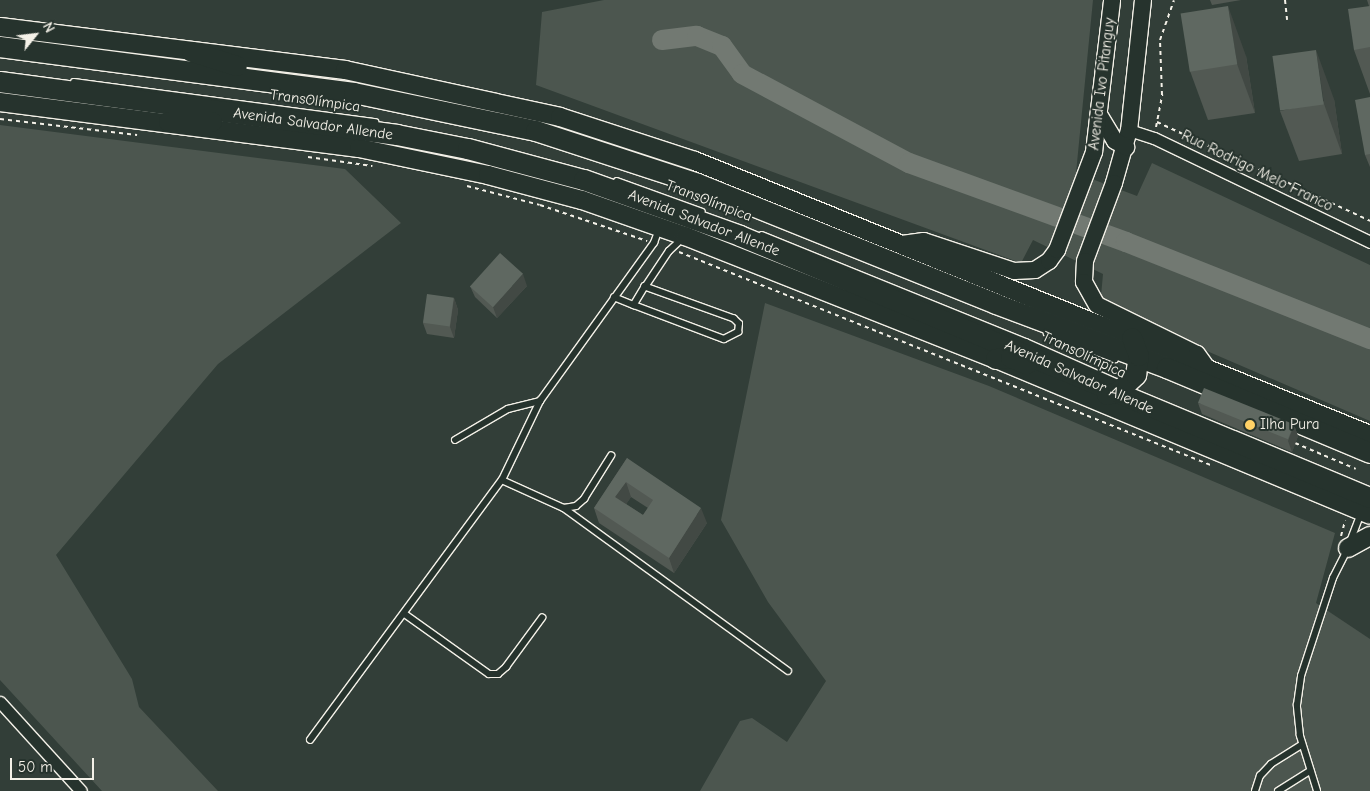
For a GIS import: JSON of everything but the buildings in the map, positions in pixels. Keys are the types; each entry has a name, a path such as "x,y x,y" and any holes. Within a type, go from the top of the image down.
{"highway":[{"path":"0,47 351,98 536,131 619,156 698,184 1370,453"},
{"path":"192,52 217,62 346,86 351,98"},
{"name":"Avenida Salvador Allende","path":"0,82 391,129 526,164 658,205 1122,390 1367,501"},
{"path":"169,122 191,120 384,139 391,129"},
{"path":"996,359 1011,358 1101,395 1122,390 1134,379 1136,360"}],"main road":[{"path":"0,27 345,70 560,117 696,161 902,244 1136,360 1208,369 1370,434"},
{"name":"Avenida Salvador Allende","path":"0,102 169,122 359,148 443,164 564,196 657,235 685,236 996,359 1367,501"},
{"path":"1344,544 1370,536"}],"street":[{"name":"Avenida Ivo Pitanguy","path":"902,244 924,241 1020,271 1042,267 1054,254 1090,168 1100,116 1112,0"},
{"name":"Avenida Ivo Pitanguy","path":"1143,0 1126,147 1084,266 1086,288 1097,305 1197,354 1208,369"},
{"path":"1100,116 1115,141 1126,147"},
{"name":"Rua Rodrigo Melo Franco","path":"1129,130 1154,138 1370,242"},
{"path":"0,702 81,791"}],"lane":[{"path":"53,62 71,64"},
{"name":"TransOlímpica","path":"100,68 351,98 498,131"},
{"name":"TransOlímpica","path":"63,80 391,129"},
{"path":"470,141 497,148"},
{"name":"TransOlímpica","path":"573,152 674,185"},
{"name":"TransOlímpica","path":"605,178 712,216"},
{"name":"TransOlímpica","path":"726,204 995,312"},
{"name":"TransOlímpica","path":"758,233 1026,342 1122,390 1336,475"},
{"path":"310,740 406,614 502,480 540,401 657,235"},
{"path":"634,305 669,251 685,236"},
{"path":"614,297 724,339 732,338 738,332 739,324 734,319 645,286"},
{"name":"TransOlímpica","path":"1041,331 1136,360"},
{"path":"1169,378 1370,461"},
{"path":"455,440 508,408 540,401"},
{"path":"564,508 576,506 584,500 611,456"},
{"path":"502,480 564,508 788,671"},
{"path":"1317,791 1302,745 1297,705 1301,676 1344,544 1367,501"},
{"path":"1344,544 1367,501"},
{"path":"406,614 489,674 498,674 506,667 542,618"},
{"path":"1254,791 1260,776 1271,764 1302,745"},
{"path":"1278,791 1310,771"}],"path":[{"path":"1154,138 1162,96 1159,46 1174,0"},
{"path":"1285,0 1287,20"},
{"path":"0,119 140,135"},
{"path":"1157,122 1370,221"},
{"path":"306,157 375,167"},
{"path":"459,184 657,235"},
{"path":"669,251 678,251 1220,469"},
{"path":"1295,443 1367,501"},
{"path":"1342,516 1346,522 1344,544"}],"shaded area":[{"path":"604,0 1093,0 1076,173 1137,196 1152,163 1370,265 1370,421 1109,309 1101,296 1103,274 1033,240 1021,263 536,85 542,12"},
{"path":"0,125 345,169 401,223 218,364 56,555 132,679 139,707 218,791 102,791 0,680"},
{"path":"765,303 989,386 1335,533 1316,603 1370,639 1370,791 700,791 740,721 752,718 787,742 826,681 768,602 721,520"}],"waterway":[{"path":"662,40 697,36 722,46 742,74 909,163 1126,242 1370,339"}],"place":[{"name":"Ilha Pura","path":"1250,425"}]}
